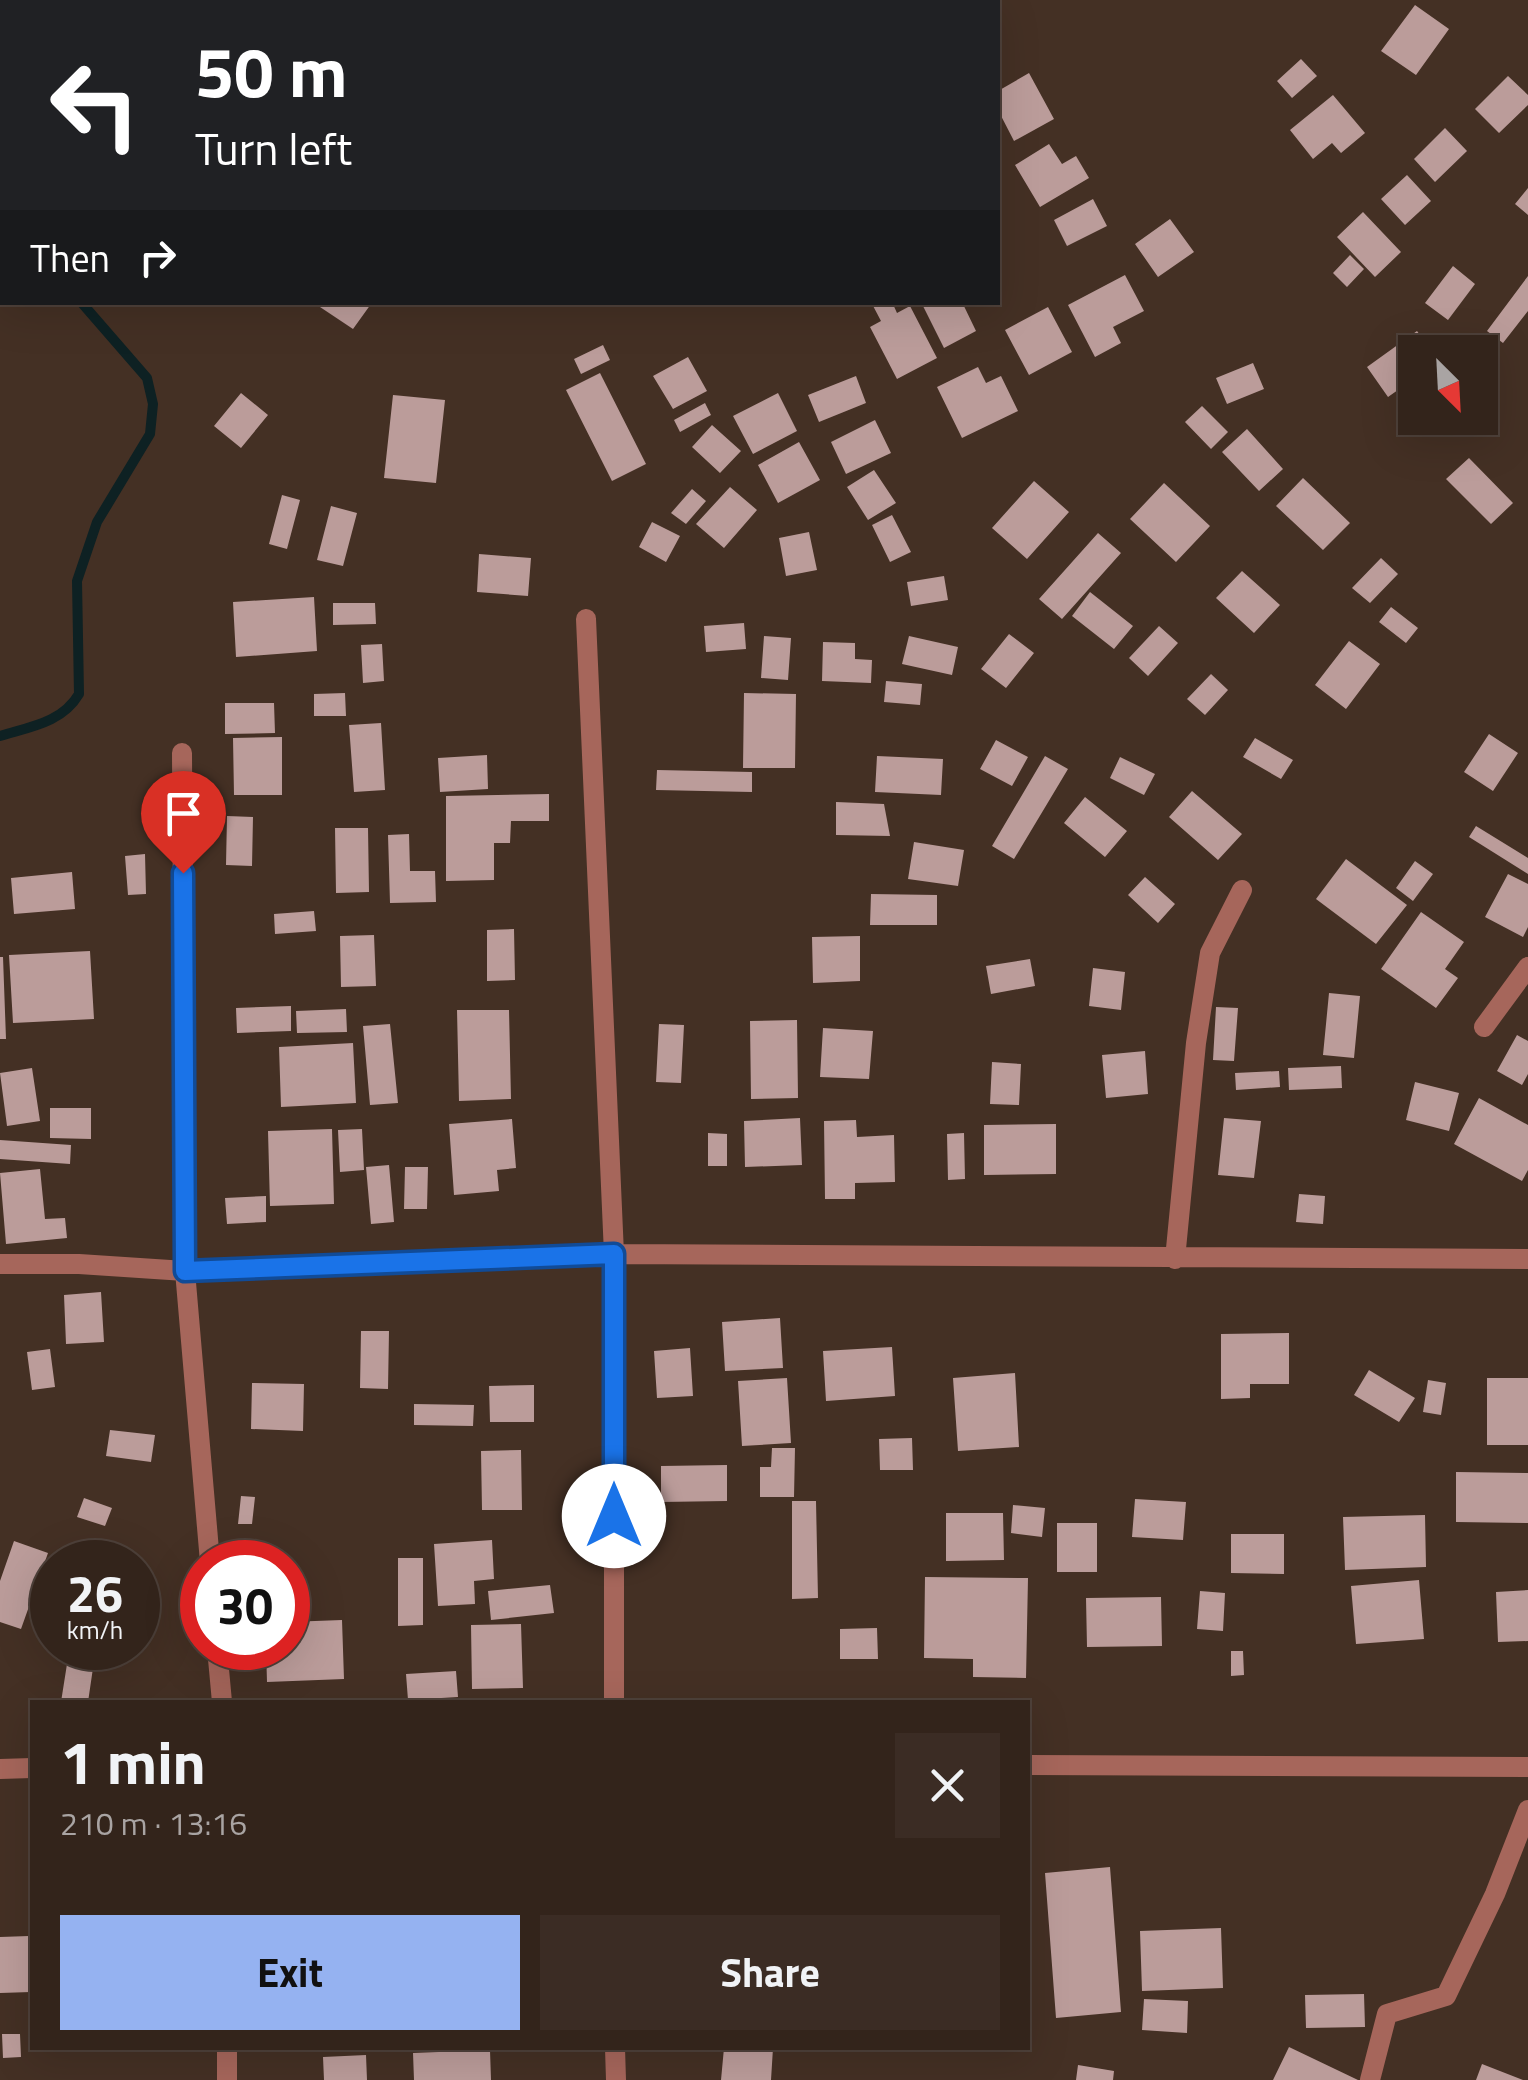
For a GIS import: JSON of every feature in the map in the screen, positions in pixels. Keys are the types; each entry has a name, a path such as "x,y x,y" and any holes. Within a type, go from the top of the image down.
{"street":[{"path":"586,619 614,1254 614,1700"},
{"path":"182,754 185,1271 208,1540"},
{"path":"1176,1259 1196,1043 1210,953 1242,890"},
{"path":"1484,1027 1528,967"},
{"path":"0,1264 80,1264 185,1271 614,1254 1528,1259"},
{"path":"219,1670 222,1700"},
{"path":"1030,1765 1528,1767"},
{"path":"0,1769 30,1768"},
{"path":"1370,2080 1387,2014 1446,1996 1495,1894 1528,1810"},
{"path":"226,2050 226,2080"},
{"path":"615,2050 616,2080"}],"building":[{"path":"1415,5 1449,29 1416,75 1381,51"},
{"path":"1301,59 1317,76 1292,98 1277,81"},
{"path":"1029,73 1054,119 1014,141 1000,114 1000,90"},
{"path":"1508,76 1528,95 1528,105 1499,133 1475,109"},
{"path":"1333,95 1365,133 1341,153 1332,143 1313,159 1290,130"},
{"path":"1445,128 1467,151 1435,182 1414,159"},
{"path":"1049,144 1062,164 1076,156 1089,178 1040,207 1015,165"},
{"path":"1407,175 1431,201 1405,225 1381,199"},
{"path":"1528,188 1528,215 1515,204"},
{"path":"1093,199 1107,226 1067,246 1054,220"},
{"path":"1363,212 1401,252 1375,277 1337,237"},
{"path":"1170,219 1194,252 1158,277 1135,244"},
{"path":"1350,255 1364,269 1347,287 1333,273"},
{"path":"1453,266 1475,284 1448,320 1425,303"},
{"path":"1125,275 1144,311 1113,327 1121,343 1095,357 1068,305"},
{"path":"1528,276 1528,311 1503,343 1498,335 1487,331"},
{"path":"317,305 370,305 353,329"},
{"path":"873,305 893,305 897,313 910,306 937,358 897,379 870,327 881,321"},
{"path":"922,305 963,305 976,331 944,348"},
{"path":"1048,307 1072,352 1029,375 1005,330"},
{"path":"603,345 610,360 581,374 574,359"},
{"path":"1398,345 1398,390 1388,397 1367,367"},
{"path":"688,357 707,391 673,409 653,376"},
{"path":"1253,363 1264,389 1227,404 1216,378"},
{"path":"978,367 986,383 1001,376 1018,411 962,438 937,387"},
{"path":"600,373 646,464 612,481 566,390"},
{"path":"856,376 866,403 819,422 808,395"},
{"path":"241,393 268,415 241,448 214,426"},
{"path":"778,393 797,431 753,454 733,416"},
{"path":"393,395 445,400 436,483 384,478"},
{"path":"705,403 711,415 680,432 674,420"},
{"path":"1202,406 1228,432 1211,449 1185,422"},
{"path":"875,420 891,453 846,474 831,442"},
{"path":"712,425 741,451 720,473 692,447"},
{"path":"1247,429 1283,469 1259,491 1222,452"},
{"path":"799,442 820,480 778,503 758,465"},
{"path":"1469,458 1513,503 1491,524 1446,479"},
{"path":"874,470 896,503 868,520 847,487"},
{"path":"1303,478 1350,523 1323,550 1276,506"},
{"path":"1034,481 1069,512 1027,559 992,528"},
{"path":"1164,483 1210,526 1176,562 1130,519"},
{"path":"730,487 757,510 724,548 696,524"},
{"path":"692,489 706,501 686,524 671,513"},
{"path":"282,495 300,500 287,549 269,544"},
{"path":"331,506 357,513 343,566 317,560"},
{"path":"892,515 911,552 890,562 872,525"},
{"path":"652,522 680,536 666,562 639,547"},
{"path":"809,532 817,570 786,576 779,538"},
{"path":"1098,533 1121,553 1062,619 1039,599"},
{"path":"479,554 531,558 528,596 477,592"},
{"path":"1381,558 1398,574 1370,603 1352,588"},
{"path":"1242,571 1280,605 1254,633 1216,598"},
{"path":"944,576 948,600 911,606 907,582"},
{"path":"1090,592 1133,626 1114,649 1072,616"},
{"path":"314,597 317,651 236,657 233,602"},
{"path":"333,603 375,603 376,624 333,625"},
{"path":"1391,607 1418,628 1406,643 1379,622"},
{"path":"744,623 746,649 706,652 704,626"},
{"path":"1159,626 1178,643 1148,676 1129,658"},
{"path":"1009,634 1034,653 1006,688 981,669"},
{"path":"764,636 791,638 788,680 761,678"},
{"path":"909,636 958,647 952,675 902,664"},
{"path":"1349,641 1380,664 1346,709 1315,685"},
{"path":"823,642 855,643 855,659 872,660 871,683 822,681"},
{"path":"382,644 384,681 363,683 361,645"},
{"path":"1211,674 1228,690 1205,715 1187,699"},
{"path":"886,681 922,684 920,705 884,702"},
{"path":"345,693 346,716 314,716 314,694"},
{"path":"744,693 796,694 795,768 743,768"},
{"path":"225,703 274,703 275,733 225,734"},
{"path":"381,723 385,790 354,792 349,725"},
{"path":"1489,734 1518,753 1493,791 1464,772"},
{"path":"282,737 282,795 234,795 233,738"},
{"path":"1255,738 1293,760 1281,779 1243,757"},
{"path":"996,740 1028,757 1012,786 980,769"},
{"path":"487,755 488,789 440,792 438,758"},
{"path":"877,756 943,759 941,795 875,792"},
{"path":"1045,756 1068,769 1014,859 992,846"},
{"path":"1120,757 1155,774 1144,795 1110,778"},
{"path":"657,770 752,772 752,792 656,790"},
{"path":"1192,791 1242,834 1218,860 1169,817"},
{"path":"549,794 549,821 511,821 510,843 494,843 494,880 446,881 446,796"},
{"path":"1085,797 1127,831 1105,857 1064,823"},
{"path":"836,802 884,804 890,836 836,835"},
{"path":"227,816 253,817 252,866 226,865"},
{"path":"1476,826 1528,858 1528,874 1469,837"},
{"path":"335,828 368,828 369,892 336,893"},
{"path":"409,834 410,871 435,871 436,902 390,903 388,835"},
{"path":"914,842 964,850 958,886 908,879"},
{"path":"145,854 146,894 128,895 125,856"},
{"path":"1346,859 1407,905 1376,944 1316,899"},
{"path":"1415,861 1433,874 1413,901 1396,888"},
{"path":"72,872 75,909 14,914 11,878"},
{"path":"1508,874 1528,884 1528,927 1523,937 1485,917"},
{"path":"1145,877 1175,904 1158,923 1128,895"},
{"path":"871,894 937,895 937,925 870,925"},
{"path":"314,911 316,931 275,934 274,914"},
{"path":"1421,912 1464,942 1445,969 1458,978 1436,1008 1381,969"},
{"path":"514,929 515,980 487,981 487,930"},
{"path":"374,935 376,986 341,987 340,936"},
{"path":"860,936 860,981 813,983 812,937"},
{"path":"90,951 94,1019 13,1023 9,955"},
{"path":"3,957 6,1039 0,1039"},
{"path":"1030,959 1035,986 991,994 986,966"},
{"path":"1093,968 1125,972 1121,1010 1089,1006"},
{"path":"1329,993 1360,996 1354,1058 1323,1055"},
{"path":"291,1006 291,1031 237,1033 236,1008"},
{"path":"1216,1007 1238,1008 1234,1061 1213,1060"},
{"path":"346,1009 347,1032 297,1033 296,1011"},
{"path":"457,1010 509,1010 511,1099 459,1101"},
{"path":"797,1020 798,1098 751,1099 750,1021"},
{"path":"390,1024 398,1103 370,1105 363,1026"},
{"path":"659,1024 684,1025 681,1083 656,1082"},
{"path":"823,1028 873,1031 869,1079 820,1077"},
{"path":"1517,1035 1528,1041 1528,1074 1522,1085 1497,1071"},
{"path":"353,1043 356,1103 281,1107 279,1047"},
{"path":"1145,1051 1148,1094 1106,1098 1102,1055"},
{"path":"992,1062 1021,1064 1019,1105 990,1104"},
{"path":"1341,1066 1342,1088 1289,1090 1288,1068"},
{"path":"32,1068 40,1121 7,1126 0,1073"},
{"path":"1279,1071 1280,1087 1236,1090 1235,1073"},
{"path":"1415,1082 1459,1093 1449,1131 1406,1120"},
{"path":"1479,1098 1528,1125 1528,1170 1522,1181 1454,1144"},
{"path":"50,1108 91,1108 91,1139 50,1138"},
{"path":"800,1118 802,1165 745,1167 744,1121"},
{"path":"1224,1118 1261,1121 1254,1178 1218,1175"},
{"path":"512,1119 516,1168 497,1170 499,1191 454,1195 449,1124"},
{"path":"856,1120 857,1137 894,1135 895,1182 855,1183 855,1199 825,1199 824,1121"},
{"path":"1056,1124 1056,1174 984,1175 984,1125"},
{"path":"332,1129 334,1204 270,1206 268,1131"},
{"path":"362,1129 364,1170 340,1172 338,1130"},
{"path":"708,1133 727,1134 727,1166 708,1166"},
{"path":"964,1133 965,1179 948,1180 947,1134"},
{"path":"0,1140 71,1145 70,1164 0,1159"},
{"path":"389,1165 394,1222 371,1224 366,1167"},
{"path":"405,1167 428,1167 427,1209 404,1209"},
{"path":"40,1169 45,1219 65,1218 67,1238 6,1244 0,1173"},
{"path":"1299,1194 1325,1196 1323,1224 1296,1222"},
{"path":"266,1196 266,1222 227,1224 225,1198"},
{"path":"101,1292 104,1342 66,1344 64,1295"},
{"path":"780,1318 783,1368 725,1371 722,1322"},
{"path":"361,1331 389,1331 388,1389 360,1388"},
{"path":"1289,1333 1289,1384 1250,1384 1250,1398 1221,1399 1221,1334"},
{"path":"892,1347 895,1396 826,1401 823,1351"},
{"path":"690,1348 693,1396 657,1398 654,1351"},
{"path":"50,1349 55,1387 32,1390 27,1352"},
{"path":"1369,1370 1415,1398 1399,1422 1354,1395"},
{"path":"1015,1373 1019,1447 958,1451 953,1378"},
{"path":"787,1378 791,1443 742,1446 738,1381"},
{"path":"1487,1378 1528,1378 1528,1445 1487,1445"},
{"path":"1428,1380 1446,1383 1441,1415 1423,1412"},
{"path":"252,1383 304,1384 303,1431 251,1429"},
{"path":"534,1385 534,1422 490,1422 489,1386"},
{"path":"414,1404 474,1405 473,1426 414,1425"},
{"path":"110,1430 155,1435 151,1462 106,1456"},
{"path":"912,1438 913,1470 880,1470 879,1439"},
{"path":"772,1448 795,1448 794,1497 760,1497 760,1467 771,1467"},
{"path":"521,1450 522,1510 482,1510 481,1451"},
{"path":"727,1465 727,1501 661,1502 661,1466"},
{"path":"1456,1472 1528,1473 1528,1523 1456,1522"},
{"path":"241,1496 255,1497 252,1524 238,1524"},
{"path":"84,1498 112,1508 105,1526 77,1517"},
{"path":"1135,1499 1186,1502 1183,1540 1132,1537"},
{"path":"792,1501 816,1501 818,1598 792,1599"},
{"path":"1013,1505 1045,1508 1042,1537 1011,1533"},
{"path":"946,1513 1003,1513 1004,1560 946,1561"},
{"path":"1425,1515 1426,1567 1345,1570 1343,1517"},
{"path":"1057,1523 1097,1523 1097,1572 1057,1572"},
{"path":"1231,1534 1284,1534 1284,1574 1231,1573"},
{"path":"492,1540 494,1579 474,1581 475,1604 438,1606 434,1544"},
{"path":"14,1541 30,1547 30,1604 21,1629 0,1622 0,1581"},
{"path":"398,1558 423,1558 423,1625 398,1626"},
{"path":"925,1577 1028,1578 1026,1678 973,1677 973,1659 924,1658"},
{"path":"1419,1580 1424,1639 1356,1644 1351,1586"},
{"path":"550,1585 554,1613 491,1620 488,1591"},
{"path":"1528,1590 1528,1641 1498,1642 1496,1592"},
{"path":"1200,1591 1225,1593 1223,1631 1197,1629"},
{"path":"1161,1597 1162,1646 1087,1647 1086,1598"},
{"path":"342,1620 344,1679 267,1682 267,1670 310,1670 310,1621"},
{"path":"521,1624 523,1688 472,1689 471,1625"},
{"path":"877,1628 878,1659 840,1659 840,1629"},
{"path":"1231,1651 1243,1651 1244,1675 1231,1676"},
{"path":"66,1670 93,1670 88,1700 61,1700"},
{"path":"456,1671 458,1697 408,1700 406,1674"},
{"path":"1110,1867 1121,2012 1056,2018 1045,1873"},
{"path":"1221,1928 1223,1988 1142,1991 1140,1931"},
{"path":"29,1936 30,1992 0,1993 0,1937"},
{"path":"1364,1994 1365,2027 1306,2028 1305,1995"},
{"path":"1144,1999 1188,2001 1187,2033 1142,2030"},
{"path":"2,2034 20,2034 21,2057 3,2058"},
{"path":"1289,2047 1358,2080 1273,2080"},
{"path":"490,2050 491,2080 414,2080 413,2053"},
{"path":"724,2050 773,2050 771,2080 721,2080"},
{"path":"366,2055 367,2080 324,2080 323,2057"},
{"path":"1482,2064 1523,2080 1476,2080"},
{"path":"1078,2065 1114,2071 1113,2080 1076,2080"}],"waterway":[{"path":"0,736 54,718 79,694 77,581 97,522 150,434 153,404 147,378 84,305"}],"route":[{"path":"183,873 185,1271 614,1254 614,1516"}]}
